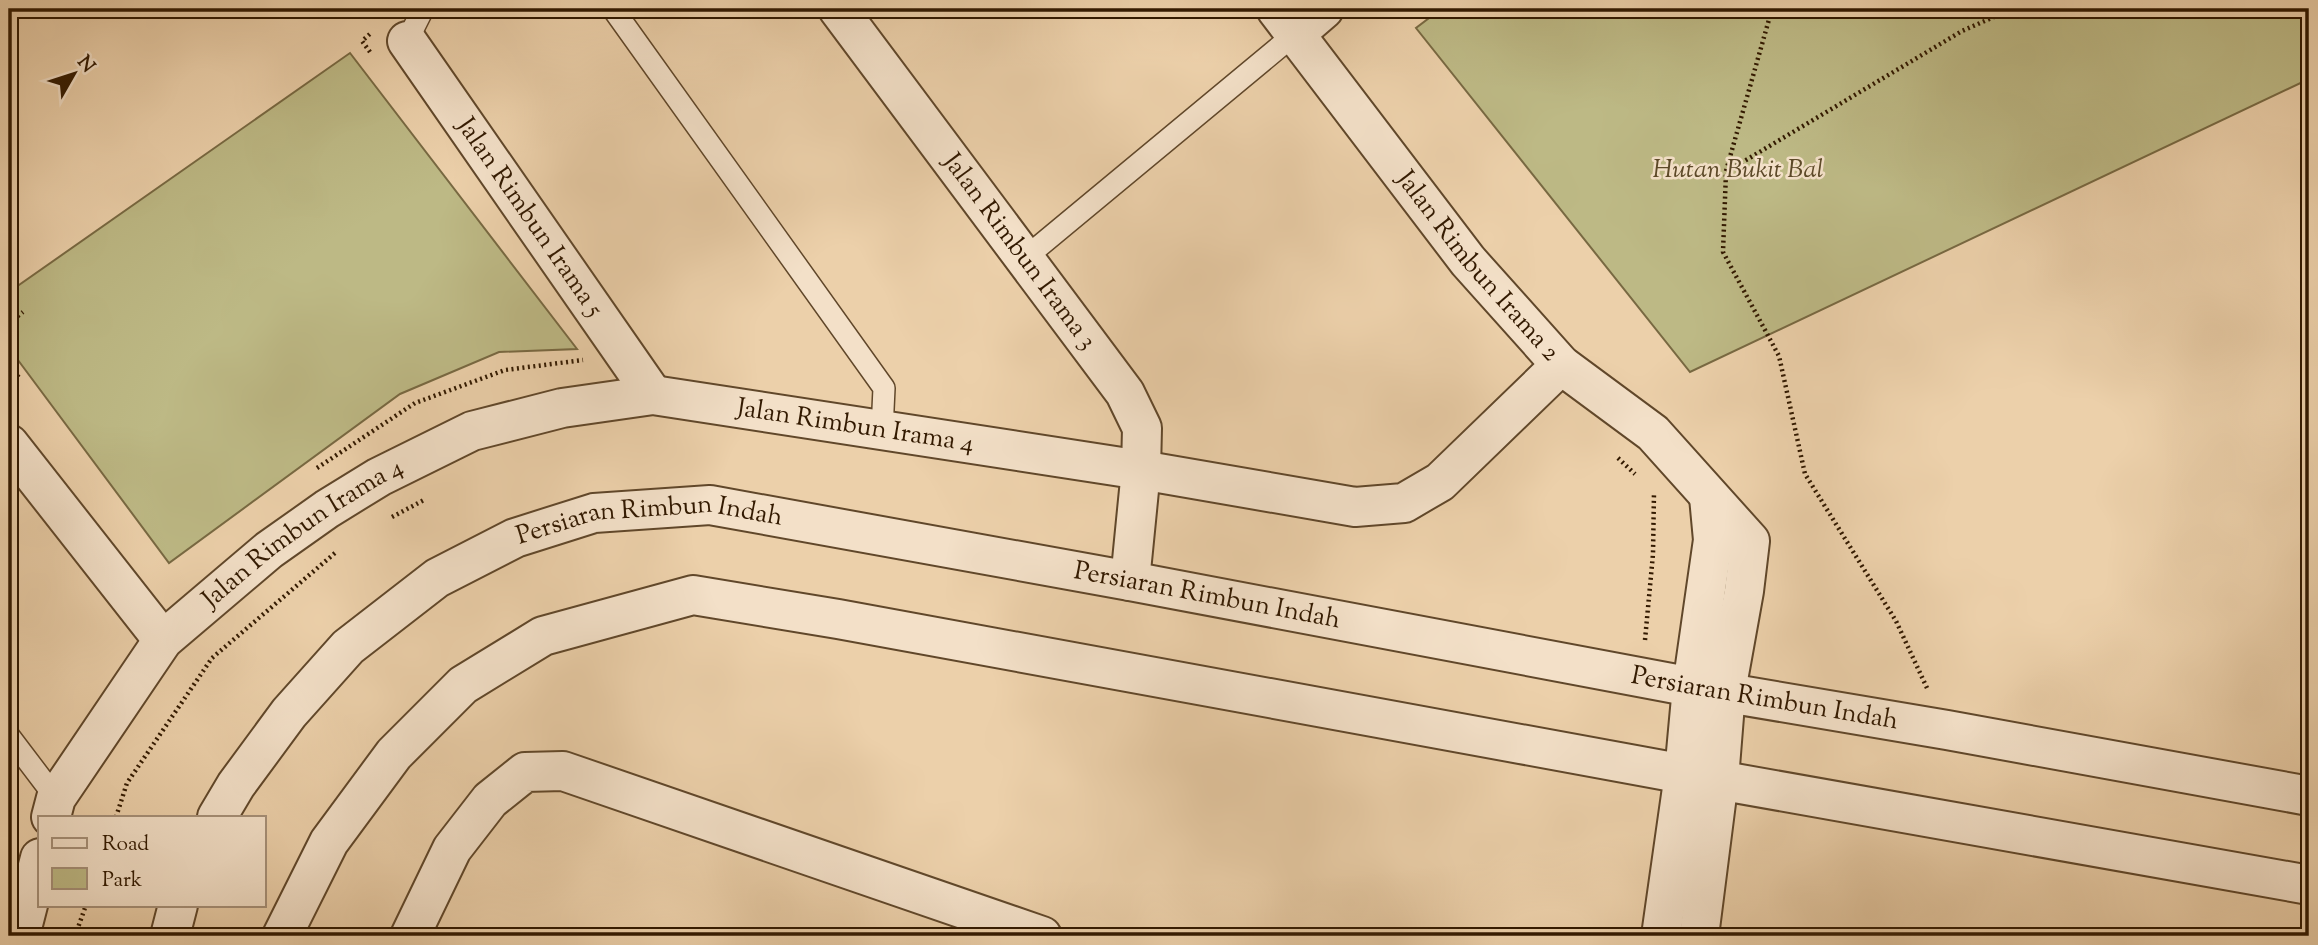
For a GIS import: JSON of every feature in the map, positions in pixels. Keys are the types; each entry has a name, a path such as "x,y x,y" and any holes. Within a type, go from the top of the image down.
{"street":[{"name":"Jalan Rimbun Irama 3","path":"838,9 1125,393 1142,428 1141,470 1130,581"},
{"path":"1286,21 1324,9"},
{"name":"Jalan Rimbun Irama 2","path":"1286,21 1468,261 1560,365 1653,433 1709,497 1713,540 1709,689 1701,777"},
{"name":"Jalan Rimbun Irama 5","path":"397,34 653,395"},
{"name":"Jalan Rimbun Irama 4","path":"163,640 269,550 379,477 472,431 562,408 653,395 1141,470 1355,506 1404,503 1440,482 1560,365"},
{"path":"17,430 163,640 53,808"},
{"name":"Persiaran Rimbun Indah","path":"218,816 236,785 289,713 348,648 437,579 515,538 594,513 710,505 1709,689 2309,796"},
{"path":"282,936 329,842 394,754 463,685 543,636 693,595 852,621 1701,777 2309,885"},
{"path":"411,936 452,849 490,800 525,772 563,771 1042,936"},
{"path":"1661,936 1701,777"},
{"path":"1699,936 1701,777"},
{"path":"20,936 38,866"},
{"path":"170,936 178,906"}],"lane":[{"path":"612,9 884,388 882,431"},
{"path":"1025,258 1286,21"},
{"path":"9,736 53,808"}],"path":[{"path":"1772,9 1726,172 1723,252 1779,356 1805,474 1896,621 1947,730"},
{"path":"1726,172 1962,31 2012,9"},
{"path":"9,323 23,312"},
{"path":"315,469 415,403 505,370 596,359"},
{"path":"9,361 19,374 9,383"},
{"path":"9,394 17,430"},
{"path":"75,936 86,906"}],"green space":[{"name":"Hutan Bukit Bal","path":"1441,9 2309,9 2309,79 1690,372 1416,28"},
{"path":"350,53 577,349 499,352 400,394 169,563 9,348 9,292"}]}
